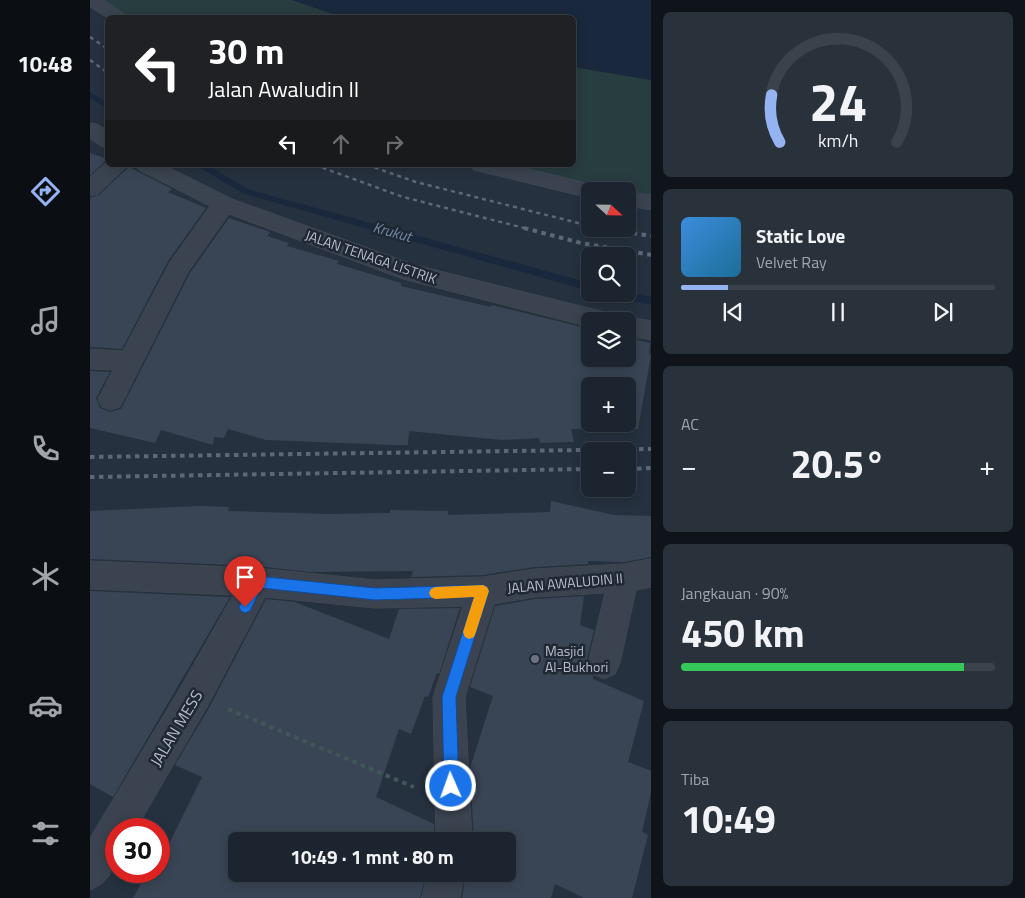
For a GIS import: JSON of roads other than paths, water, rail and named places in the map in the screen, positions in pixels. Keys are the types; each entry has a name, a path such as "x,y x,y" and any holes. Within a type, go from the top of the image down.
{"street":[{"path":"90,0 116,15"},
{"path":"90,129 105,139"},
{"path":"90,189 116,167"},
{"name":"JALAN TENAGA LISTRIK","path":"151,167 224,204 411,274 581,315"},
{"path":"490,167 581,189"},
{"path":"636,201 651,203"},
{"path":"111,398 128,361 178,268 224,204"},
{"path":"636,328 651,331"},
{"path":"90,359 128,361"},
{"name":"JALAN AWALUDIN II","path":"90,575 257,582 375,594 483,591 535,583 638,576"},
{"path":"604,663 638,576"},
{"name":"JALAN MESS","path":"90,872 195,695 257,582"},
{"path":"454,832 449,697 483,591"},
{"path":"441,898 444,882"}],"water":[{"path":"292,0 651,0 651,80 576,67 576,15 336,15"}],"waterway":[{"name":"Krukut","path":"90,94 105,105"},
{"name":"Krukut","path":"203,167 247,192 581,285"},
{"name":"Krukut","path":"636,298 651,301"}],"railway":[{"path":"90,37 105,47"},
{"path":"90,60 105,71"},
{"path":"320,167 403,197 528,229"},
{"path":"373,167 416,182 581,224"},
{"path":"524,228 581,243 651,255"},
{"path":"636,234 651,236"},
{"path":"90,457 651,449"},
{"path":"636,469 651,468"},
{"path":"90,477 581,469"}],"place":[{"name":"Masjid Al-Bukhori","path":"535,659"}]}
